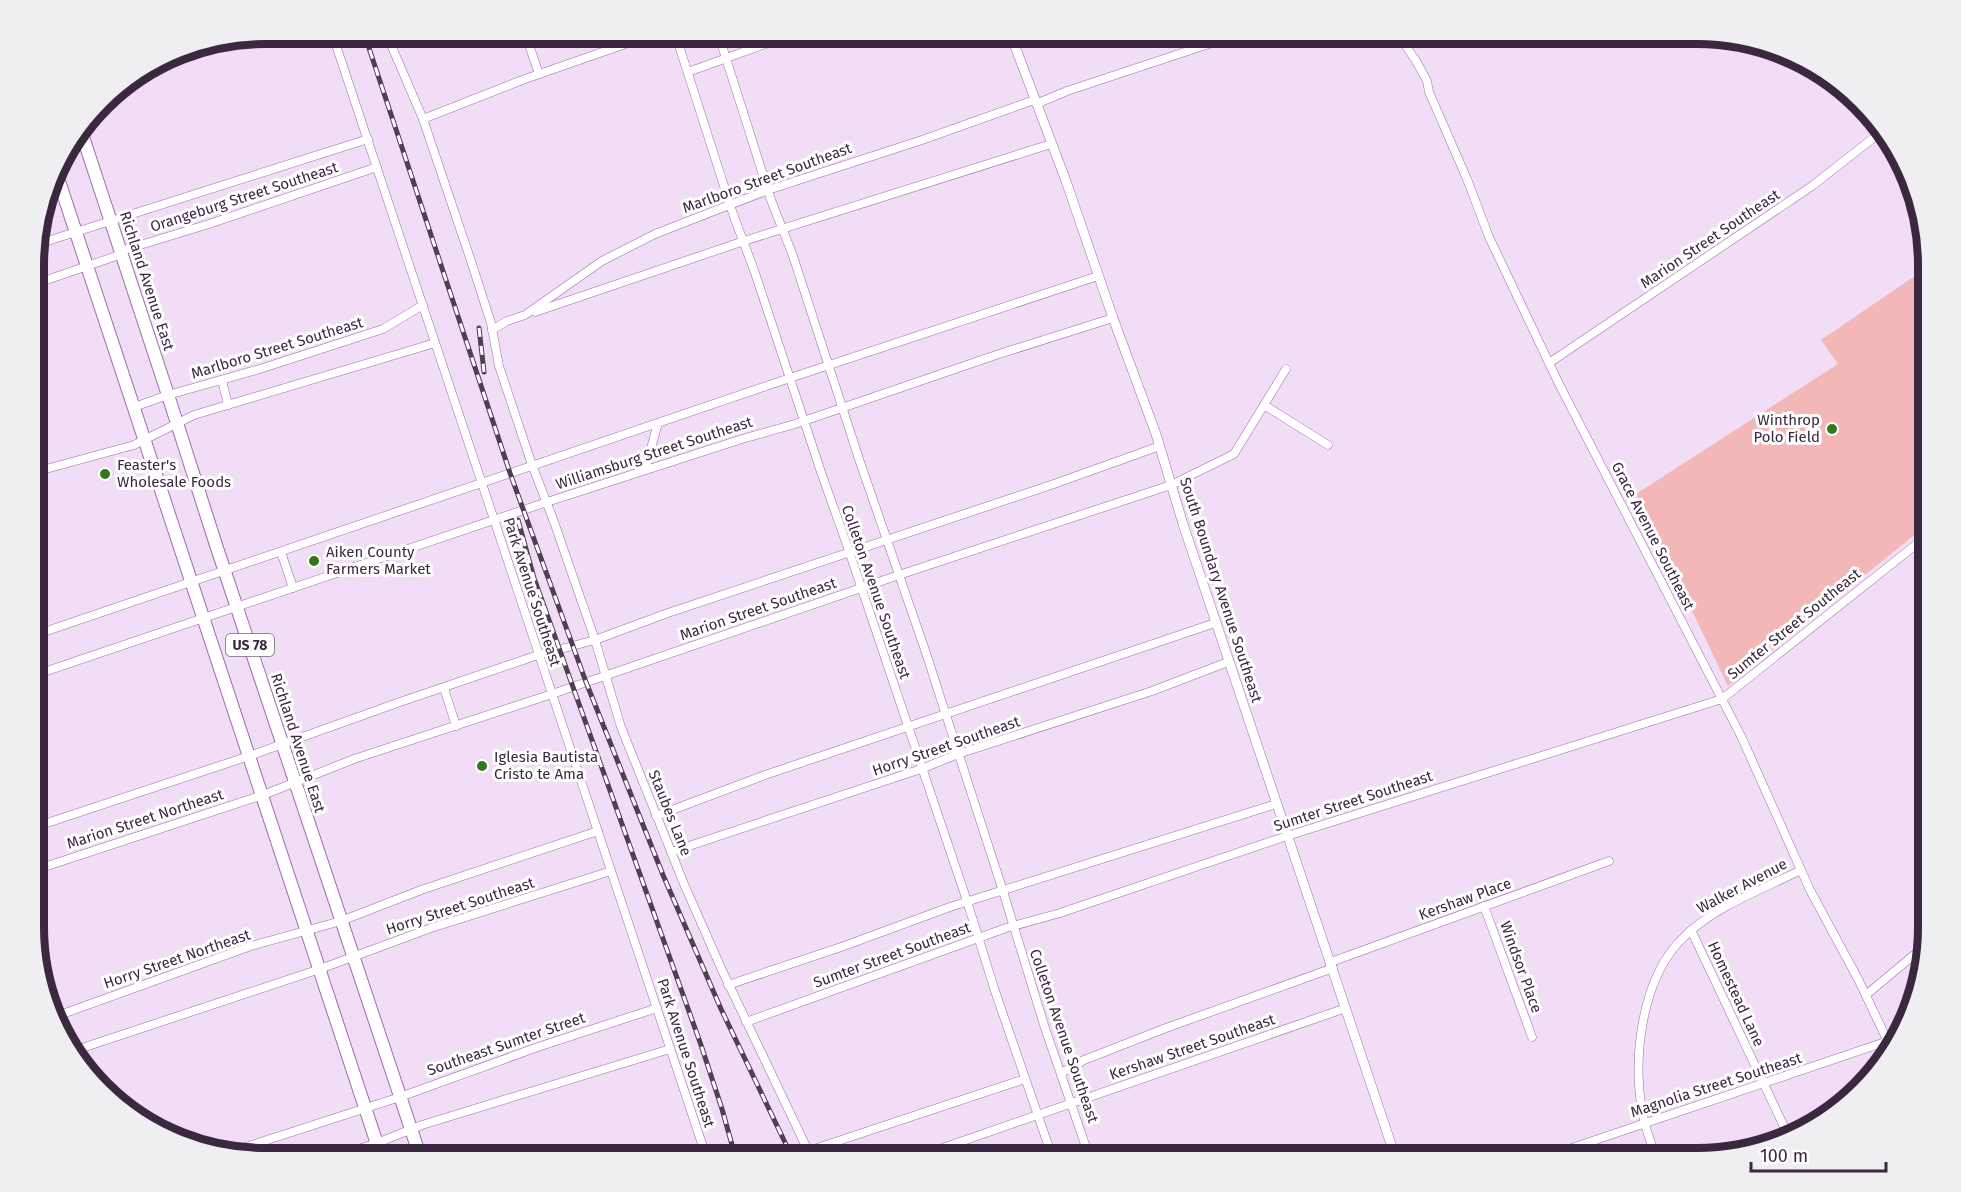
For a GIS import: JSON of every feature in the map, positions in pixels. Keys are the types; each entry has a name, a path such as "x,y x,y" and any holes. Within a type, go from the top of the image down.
{"main road":[{"name":"Richland Avenue East","path":"83,138 224,570 417,1148"},
{"name":"US 78","path":"59,182 379,1148"}],"street":[{"name":"Park Avenue Southeast","path":"336,44 703,1148"},
{"path":"391,44 423,119 471,261 492,330 499,366 532,465"},
{"path":"529,44 539,74"},
{"path":"423,119 461,102 625,44"},
{"name":"Colleton Avenue Southeast","path":"679,44 730,204 1049,1148"},
{"name":"Colleton Avenue Southeast","path":"721,44 768,190 888,539 1003,890 1045,1028 1086,1148"},
{"path":"688,72 766,44"},
{"name":"South Boundary Avenue Southeast","path":"1014,44 1160,446 1215,623 1392,1148"},
{"name":"Marlboro Street Southeast","path":"525,315 602,261 655,234 730,204 1209,44"},
{"name":"Grace Avenue Southeast","path":"1406,44 1427,81 1429,92 1467,179 1489,237 1550,363 1741,736 1801,870 1887,1039"},
{"name":"Marion Street Southeast","path":"1550,363 1812,186 1876,136"},
{"name":"Orangeburg Street Southeast","path":"45,242 368,139"},
{"name":"Marlboro Street Southeast","path":"492,330 507,321 744,241 1051,144"},
{"name":"Orangeburg Street Southeast","path":"44,281 122,254 124,250 377,167"},
{"name":"Williamsburg Street Southeast","path":"44,632 828,365 1098,276"},
{"name":"Marlboro Street Southeast","path":"134,407 383,329 423,305"},
{"name":"Williamsburg Street Southeast","path":"44,672 547,502 804,421 1113,318"},
{"path":"44,469 145,441 194,415 435,343"},
{"name":"Marion Street Southeast","path":"263,795 354,759 1172,485 1234,454 1286,369"},
{"path":"222,380 228,405"},
{"path":"1264,405 1328,445"},
{"path":"645,470 658,423"},
{"name":"Marion Street Southeast","path":"249,756 1160,446"},
{"name":"Staubes Lane","path":"532,465 595,640 621,727 656,816 729,985 807,1148"},
{"name":"Sumter Street Southeast","path":"746,1022 1014,926 1060,913 1287,836 1722,699 1918,543"},
{"path":"281,552 293,588"},
{"name":"Horry Street Southeast","path":"656,816 765,775 1215,623"},
{"name":"Horry Street Southeast","path":"671,852 921,769 958,754 1152,691 1228,662"},
{"path":"444,688 456,726"},
{"name":"Marion Street Northeast","path":"44,824 249,756"},
{"name":"Marion Street Northeast","path":"44,867 263,795"},
{"name":"Sumter Street Southeast","path":"729,985 967,901 1276,804"},
{"name":"Horry Street Southeast","path":"307,931 598,831"},
{"name":"Kershaw Place","path":"1332,965 1484,906 1609,861"},
{"name":"Walker Avenue","path":"1652,1148 1644,1122 1638,1070 1646,1007 1663,964 1672,949 1691,930 1716,913 1801,870"},
{"name":"Horry Street Southeast","path":"320,969 431,928 611,871"},
{"name":"Windsor Place","path":"1484,906 1532,1037"},
{"name":"Homestead Lane","path":"1691,930 1786,1130"},
{"name":"Horry Street Northeast","path":"61,1015 251,946 307,931"},
{"path":"1866,995 1916,953"},
{"name":"Kershaw Street Southeast","path":"1061,1073 1084,1060 1332,965"},
{"path":"80,1049 320,969"},
{"name":"Southeast Sumter Street","path":"244,1148 400,1097 548,1043 657,1008"},
{"name":"Kershaw Street Southeast","path":"943,1148 1346,1008"},
{"name":"Magnolia Street Southeast","path":"1571,1148 1885,1042"},
{"path":"362,1148 422,1125 670,1048"},
{"path":"817,1148 1025,1079"}],"shaded area":[{"name":"Winthrop Polo Field","path":"1918,274 1918,532 1728,686 1636,494 1838,364 1821,340"}],"railway":[{"path":"368,44 510,473 586,682 663,875 721,1009 788,1148"},
{"path":"479,328 484,372"},
{"path":"518,520 534,578 701,1045 733,1148"}],"place":[{"name":"Winthrop Polo Field","path":"1832,429"},
{"name":"Feaster's Wholesale Foods","path":"105,474"},
{"name":"Aiken County Farmers Market","path":"314,561"},
{"name":"Iglesia Bautista Cristo te Ama","path":"482,766"}]}
